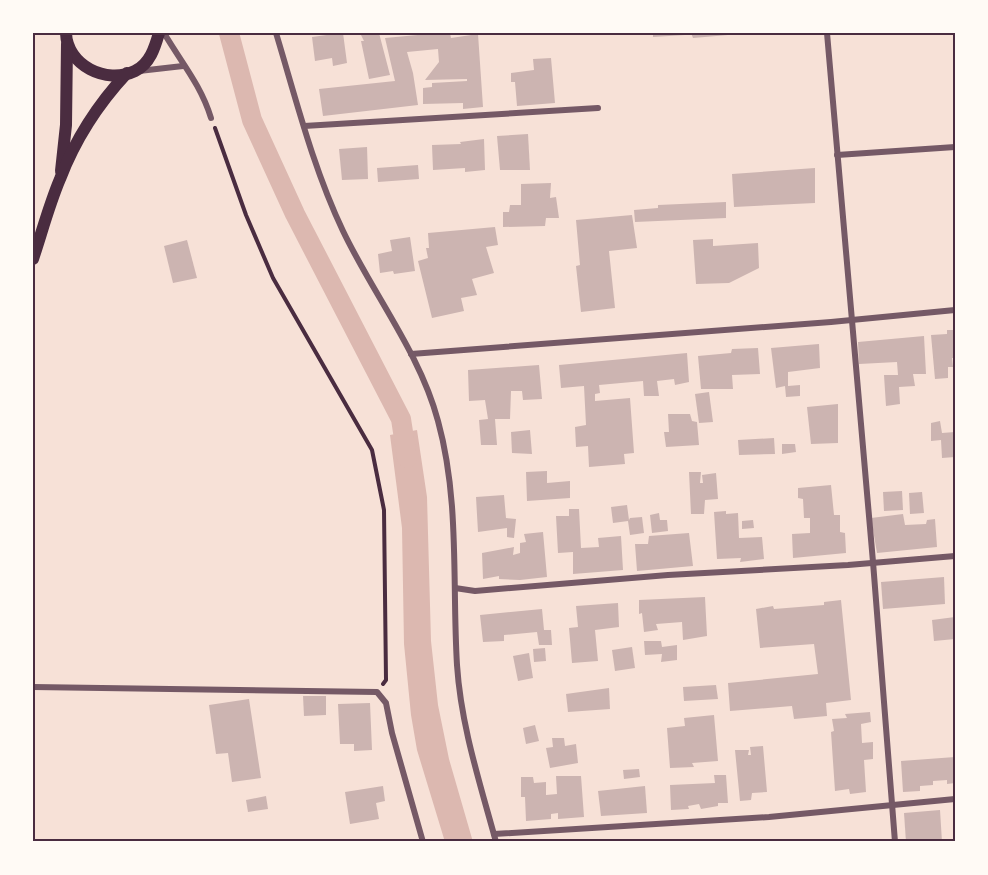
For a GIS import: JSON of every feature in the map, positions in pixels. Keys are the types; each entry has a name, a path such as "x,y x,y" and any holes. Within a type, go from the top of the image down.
{"main road":[{"path":"33,259 60,177 97,110 111,89 153,54 159,33"},
{"path":"66,38 80,64 99,74 119,75 132,72"},
{"path":"60,177 66,125 66,38"}],"street":[{"path":"164,33 183,66 203,93 211,118"},
{"path":"276,33 328,197 366,278 411,354 438,419 446,454 453,517 457,666 464,724 496,842"},
{"path":"827,33 895,842"},
{"path":"132,72 183,66"},
{"path":"304,126 598,108"},
{"path":"837,155 955,147"},
{"path":"411,354 955,310"},
{"path":"455,588 475,591 668,575 848,565 955,556"},
{"path":"33,687 377,692 386,703 392,733 423,842"},
{"path":"494,834 757,818 955,799"}],"path":[{"path":"211,118 246,215 273,278 372,450 384,510 386,680 377,692"}],"shaded area":[{"path":"417,430 427,497 431,641 438,705 449,759 473,842 445,842 417,750 411,715 404,644 402,528 390,435"}],"building":[{"path":"343,33 347,63 333,66 332,58 315,61 312,37"},
{"path":"360,33 379,33 390,75 369,79 361,41 364,41"},
{"path":"450,33 451,38 478,34 483,107 463,109 463,103 423,104 423,88 432,87 432,83 467,81 467,79 425,80 439,62 438,49 407,52 418,105 323,116 319,89 395,81 385,38"},
{"path":"653,33 685,33 685,35 653,37"},
{"path":"691,33 728,33 728,35 693,38"},
{"path":"551,58 555,103 517,106 515,82 511,82 511,73 534,70 533,59"},
{"path":"528,134 530,170 500,170 497,136"},
{"path":"484,139 485,170 465,172 465,168 433,170 432,145 461,144 460,142"},
{"path":"367,147 368,179 342,180 339,149"},
{"path":"418,165 419,179 378,182 377,168"},
{"path":"815,168 815,203 734,207 732,174"},
{"path":"551,183 550,198 556,197 559,218 546,218 545,226 503,227 503,212 509,212 510,205 521,205 521,184"},
{"path":"726,202 726,218 635,222 634,210 658,208 658,205"},
{"path":"632,215 637,248 609,251 615,308 581,312 576,266 580,265 576,220"},
{"path":"495,227 498,245 486,247 494,273 472,279 477,295 461,298 464,311 432,318 418,261 428,258 426,248 429,248 428,233"},
{"path":"410,237 415,271 380,273 378,254 392,251 390,240"},
{"path":"713,239 713,246 758,243 759,268 729,283 696,284 693,240"},
{"path":"187,240 197,278 173,283 164,246"},
{"path":"947,330 955,330 953,367 948,367 948,378 935,379 931,335 947,334"},
{"path":"924,336 926,374 913,374 915,386 899,387 900,404 886,406 884,375 898,375 897,362 859,364 858,342"},
{"path":"819,344 820,368 788,372 788,386 800,385 800,396 786,397 785,386 776,388 771,348"},
{"path":"758,348 760,374 732,375 733,389 701,389 698,356 731,353 732,349"},
{"path":"687,353 689,382 675,385 674,379 657,381 659,396 644,396 643,381 599,385 600,393 595,394 595,401 630,398 634,453 624,454 625,464 589,467 588,446 576,447 575,427 586,425 584,386 561,388 559,365"},
{"path":"539,365 542,399 523,400 522,391 511,391 510,419 495,419 497,445 481,445 479,420 488,419 485,400 469,401 468,370"},
{"path":"709,392 713,422 699,423 695,394"},
{"path":"838,404 838,443 811,444 807,407"},
{"path":"668,414 690,414 692,421 697,422 699,445 666,447 664,432 669,432"},
{"path":"940,421 942,433 955,432 955,457 942,458 941,440 931,441 931,423"},
{"path":"530,430 532,454 512,453 511,432"},
{"path":"774,438 775,454 739,455 738,440"},
{"path":"782,444 795,444 796,452 782,454"},
{"path":"547,471 547,483 570,481 570,498 527,501 526,472"},
{"path":"689,472 701,472 700,483 703,483 702,475 716,473 718,499 705,500 704,514 691,514"},
{"path":"831,485 834,515 840,515 840,532 845,533 846,553 793,558 792,534 810,533 810,518 804,518 803,499 798,498 798,488"},
{"path":"902,491 903,510 884,511 883,492"},
{"path":"922,492 924,513 910,514 909,493"},
{"path":"504,495 506,518 516,519 514,538 507,537 507,528 478,532 476,497"},
{"path":"627,505 629,520 642,517 644,533 630,535 628,521 613,523 611,507"},
{"path":"569,509 579,509 581,548 599,547 598,538 621,536 623,570 573,574 573,552 558,553 556,516 569,516"},
{"path":"726,511 726,514 738,513 739,538 762,537 764,559 740,562 741,558 717,559 714,512"},
{"path":"659,513 660,520 667,520 668,531 652,533 650,515"},
{"path":"903,514 905,525 926,524 927,520 935,519 937,547 877,553 871,518"},
{"path":"753,520 754,528 742,529 742,521"},
{"path":"543,532 547,577 520,580 499,579 499,576 483,579 482,553 514,547 513,555 520,553 520,543 526,542 524,534"},
{"path":"689,533 693,566 637,571 635,544 648,544 649,536"},
{"path":"944,577 945,604 883,609 881,582"},
{"path":"705,597 707,636 683,640 682,622 656,624 658,630 644,632 642,613 639,614 639,600"},
{"path":"841,600 851,700 826,703 827,716 794,719 792,706 730,711 728,683 818,674 814,644 760,648 756,609 773,606 774,609 824,605 824,602"},
{"path":"618,603 619,627 595,630 598,661 572,663 569,628 578,627 576,606"},
{"path":"542,609 544,630 551,630 552,645 539,645 537,632 504,635 504,641 483,642 480,615"},
{"path":"955,617 955,639 934,641 932,620"},
{"path":"644,641 661,641 662,647 677,645 677,660 661,662 662,654 645,655"},
{"path":"632,647 635,668 615,671 612,650"},
{"path":"545,648 546,661 534,662 533,649"},
{"path":"529,653 533,678 518,681 513,656"},
{"path":"716,685 718,699 684,701 683,687"},
{"path":"609,688 610,709 568,712 566,694"},
{"path":"303,696 326,696 326,715 304,716"},
{"path":"249,699 261,778 232,782 228,753 216,754 209,705"},
{"path":"370,703 372,750 354,751 354,744 340,744 338,704"},
{"path":"870,712 871,722 861,724 862,743 873,742 873,759 864,760 866,792 850,794 849,789 835,791 832,719 847,718 845,714"},
{"path":"714,715 718,761 692,763 694,767 670,768 667,728 685,726 684,718"},
{"path":"535,725 539,741 526,744 523,728"},
{"path":"552,738 564,738 565,746 576,744 578,763 550,768 546,748 553,747"},
{"path":"763,746 767,792 752,793 751,800 740,801 735,750 749,750 748,755 751,755 750,747"},
{"path":"955,757 955,783 947,784 947,780 933,781 933,785 920,786 920,791 903,792 901,761"},
{"path":"639,769 640,777 624,779 623,770"},
{"path":"714,775 726,775 728,803 718,803 718,806 701,809 699,804 688,806 689,809 671,810 670,785 715,783"},
{"path":"556,776 581,776 584,817 558,819 558,813 551,814 551,819 526,821 525,797 521,797 521,777 533,777 534,783 546,782 546,795 557,794"},
{"path":"383,786 385,801 376,803 379,819 350,824 345,792"},
{"path":"645,786 647,813 601,816 598,791"},
{"path":"266,796 268,809 248,812 246,800"},
{"path":"940,810 942,842 906,842 904,813"}],"waterway":[{"path":"229,33 252,120 295,214 401,419 407,458"}]}
